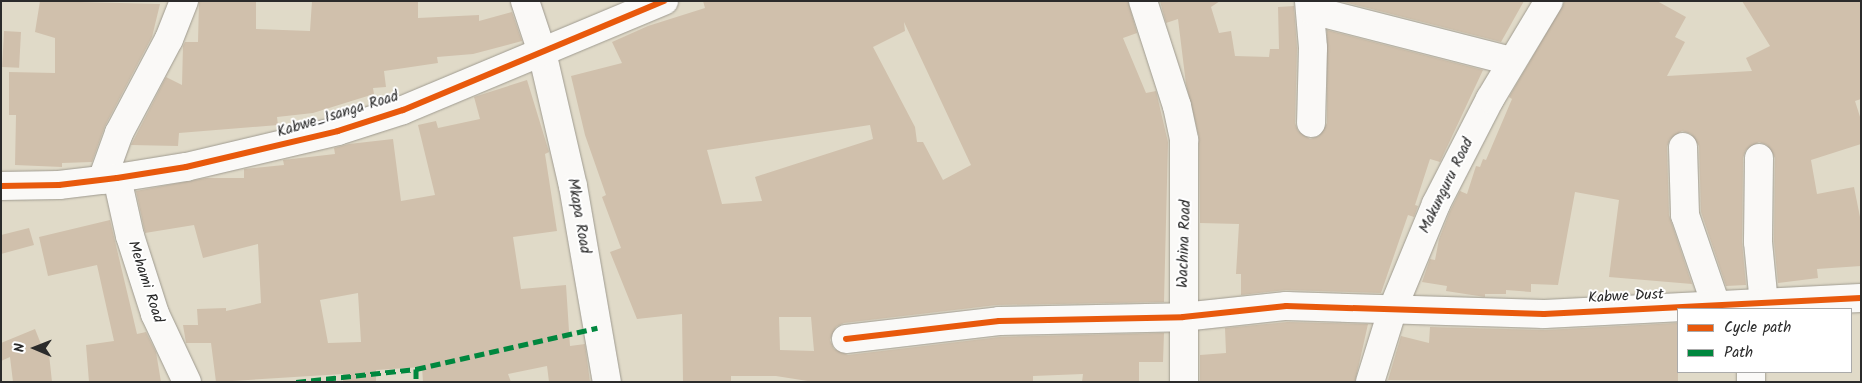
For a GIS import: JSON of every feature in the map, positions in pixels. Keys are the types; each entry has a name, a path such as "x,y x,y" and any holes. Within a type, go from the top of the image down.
{"street":[{"path":"109,179 119,133 169,39 184,1"},
{"path":"525,1 542,52"},
{"name":"Kabwe_Isanga Road","path":"1,186 58,185 186,167 338,131 403,110 664,1"},
{"name":"Wachina Road","path":"1143,1 1177,106 1186,170 1182,317 1184,382"},
{"name":"Makunguru Road","path":"1370,382 1393,308 1436,204 1512,62 1549,1"},
{"path":"1311,123 1310,6 1512,62"},
{"name":"Mkapa Road","path":"542,52 573,186 607,382"},
{"path":"1683,147 1685,215 1716,306"},
{"path":"1754,306 1758,242 1759,158"},
{"name":"Mehami Road","path":"109,179 155,314 188,382"},
{"name":"Kabwe Dust","path":"846,339 999,321 1182,317 1286,306 1544,314 1754,306 1861,298"}],"building":[{"path":"40,1 160,4 152,37 105,126 92,162 62,163 62,167 15,165 16,115 9,115 9,72 55,73 55,38 35,32"},
{"path":"199,1 256,1 256,29 310,31 312,1 418,1 418,18 479,15 479,21 512,12 522,41 473,54 437,57 438,63 384,71 386,87 373,88 374,94 313,113 277,117 278,125 179,133 178,146 131,145 166,77 182,85 183,46 185,42 198,42"},
{"path":"703,1 1128,1 1137,33 1123,38 1146,93 1156,91 1168,142 1164,302 997,305 844,323 836,327 830,340 834,349 848,355 1000,337 1164,333 1163,362 1139,362 1139,382 1082,382 1083,374 1033,376 1033,382 814,382 776,376 731,376 731,382 683,382 682,314 637,319 610,252 621,248 602,197 606,195 585,135 571,76 622,63 612,42 648,26 705,8","holes":["904,22 971,165 943,180 923,142 917,142 915,127 873,47 905,31","870,125 873,139 755,177 762,201 722,204 707,150","779,317 811,317 814,351 780,350"]},
{"path":"1160,1 1220,1 1211,7 1219,33 1231,31 1235,56 1269,57 1270,49 1279,49 1278,7 1294,6 1297,48 1295,123 1298,131 1310,139 1319,136 1327,123 1327,30 1483,70 1440,162 1430,159 1415,205 1418,206 1414,217 1408,215 1381,293 1286,290 1241,295 1241,274 1236,274 1239,224 1200,223 1199,137 1186,84 1178,19 1166,23"},
{"path":"1340,1 1524,1 1501,42"},
{"path":"1565,1 1657,1 1686,17 1675,37 1685,42 1667,76 1752,71 1746,58 1770,46 1742,1 1861,1 1861,99 1855,101 1861,120 1861,144 1811,160 1817,194 1854,187 1861,222 1861,266 1817,269 1818,278 1778,283 1774,241 1775,158 1767,145 1759,142 1746,150 1743,158 1742,242 1746,285 1726,286 1701,212 1699,146 1691,134 1682,131 1670,139 1667,147 1669,215 1692,284 1609,277 1619,200 1575,192 1558,285 1531,284 1531,292 1506,290 1506,294 1485,294 1485,297 1446,291 1447,286 1422,282 1430,259 1435,260 1439,239 1460,191 1467,194 1476,166 1480,167 1483,159 1486,160 1512,99 1509,97"},
{"path":"4,31 21,32 19,68 2,67"},
{"path":"527,80 549,152 545,154 557,231 513,237 521,289 566,285 570,346 585,344 590,382 549,382 547,366 508,374 511,382 423,382 422,367 376,370 376,382 343,382 343,374 216,382 211,343 186,343 183,325 198,325 197,309 226,308 226,311 261,303 258,244 203,258 194,225 145,233 136,191 206,178 244,178 244,169 284,165 283,160 335,154 334,148 349,144 393,139 401,201 435,195 418,125 436,121 438,128 480,119 474,97","holes":["358,293 361,342 328,343 320,300"]},
{"path":"110,220 137,334 146,332 156,352 161,382 89,382 86,345 114,341 97,265 48,276 39,237"},
{"path":"29,228 34,245 1,254 1,235"},
{"path":"1287,322 1368,324 1355,382 1200,382 1200,355 1226,353 1225,328"},
{"path":"1677,323 1678,382 1388,380 1401,336 1429,343 1430,327 1545,330"},
{"path":"35,329 45,354 49,354 52,382 13,382 10,357 1,361 1,343"}],"marked path":[{"path":"296,382 416,369 597,328"},
{"path":"416,369 416,382"}],"cycle path":[{"path":"1,186 59,185 186,167 338,131 403,110 664,1"},
{"path":"846,339 999,321 1183,317 1286,306 1544,314 1861,298"}]}
